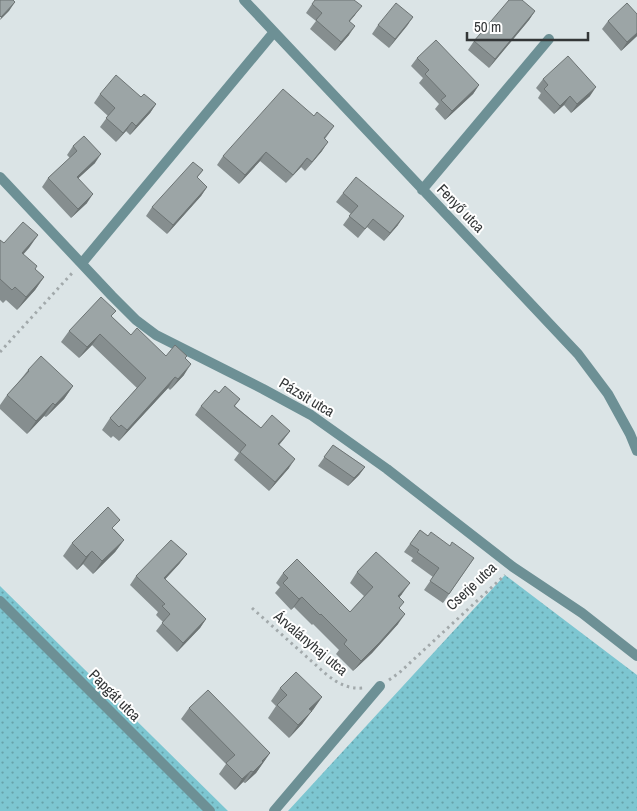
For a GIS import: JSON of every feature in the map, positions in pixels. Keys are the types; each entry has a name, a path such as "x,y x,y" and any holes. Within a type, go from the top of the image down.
{"street":[{"name":"Fenyő utca","path":"244,0 584,361 608,394 637,451"},
{"path":"82,263 274,32"},
{"path":"422,190 549,39"},
{"name":"Pázsit utca","path":"0,177 136,320 156,335 311,415 387,469 513,568"},
{"name":"Cserje utca","path":"513,568 582,612 637,656"},
{"name":"Papgát utca","path":"0,601 210,811"},
{"path":"274,811 380,686"}],"path":[{"path":"0,352 82,263"},
{"name":"Cserje utca","path":"360,688 380,686 399,673 513,568"},
{"name":"Árvalányhaj utca","path":"252,608 337,683 347,687 360,688"}],"shaded area":[{"path":"505,575 637,675 637,811 288,811"},
{"path":"0,586 228,811 0,811"}],"building":[{"path":"0,0 13,0 15,2 1,17 0,16"},
{"path":"315,0 354,0 362,6 349,21 355,26 341,42 316,20 322,13 312,4"},
{"path":"509,0 522,0 535,11 495,59 474,41"},
{"path":"396,3 413,17 395,39 378,25"},
{"path":"627,3 637,14 637,33 627,42 608,21"},
{"path":"436,40 479,85 452,111 441,100 446,96 425,74 429,70 417,58"},
{"path":"568,56 596,87 577,104 570,96 560,106 544,89 548,85 543,79"},
{"path":"116,75 141,97 144,94 156,104 136,126 132,122 123,133 106,118 115,108 100,94"},
{"path":"283,89 314,116 317,112 334,126 324,138 328,142 312,162 307,158 293,175 266,152 245,175 223,156"},
{"path":"84,136 101,154 77,177 93,194 78,209 48,178 77,151 73,146"},
{"path":"193,162 203,170 197,177 207,187 173,225 152,207"},
{"path":"356,177 404,216 390,233 373,219 365,229 349,216 358,206 343,193"},
{"path":"23,222 38,235 22,253 37,266 35,269 44,277 26,297 15,287 12,290 0,279 0,240 4,243"},
{"path":"101,297 116,311 111,316 131,335 137,328 166,356 175,345 187,356 185,358 191,364 178,379 175,377 127,430 121,425 119,427 110,418 146,378 100,334 87,347 69,331"},
{"path":"41,356 73,386 36,421 7,395"},
{"path":"225,386 240,399 234,406 261,428 272,415 290,431 278,444 295,459 275,482 240,452 246,445 201,406 215,390 219,393"},
{"path":"333,445 365,467 354,478 324,457"},
{"path":"108,507 120,520 112,528 124,540 102,561 92,551 86,557 72,543"},
{"path":"420,530 428,536 431,532 450,546 452,542 474,558 449,594 430,581 439,568 417,552 419,550 410,544"},
{"path":"171,540 187,554 164,578 206,619 183,643 162,623 170,614 162,606 165,604 136,576"},
{"path":"376,552 410,583 398,596 404,602 399,608 405,614 361,661 344,644 347,640 321,614 302,597 299,599 283,583 288,578 283,573 297,559 350,612 373,587 357,572"},
{"path":"296,672 322,697 309,709 312,711 298,725 277,705 287,695 280,688"},
{"path":"208,690 270,753 253,772 251,771 242,779 226,763 235,755 189,708"}]}
